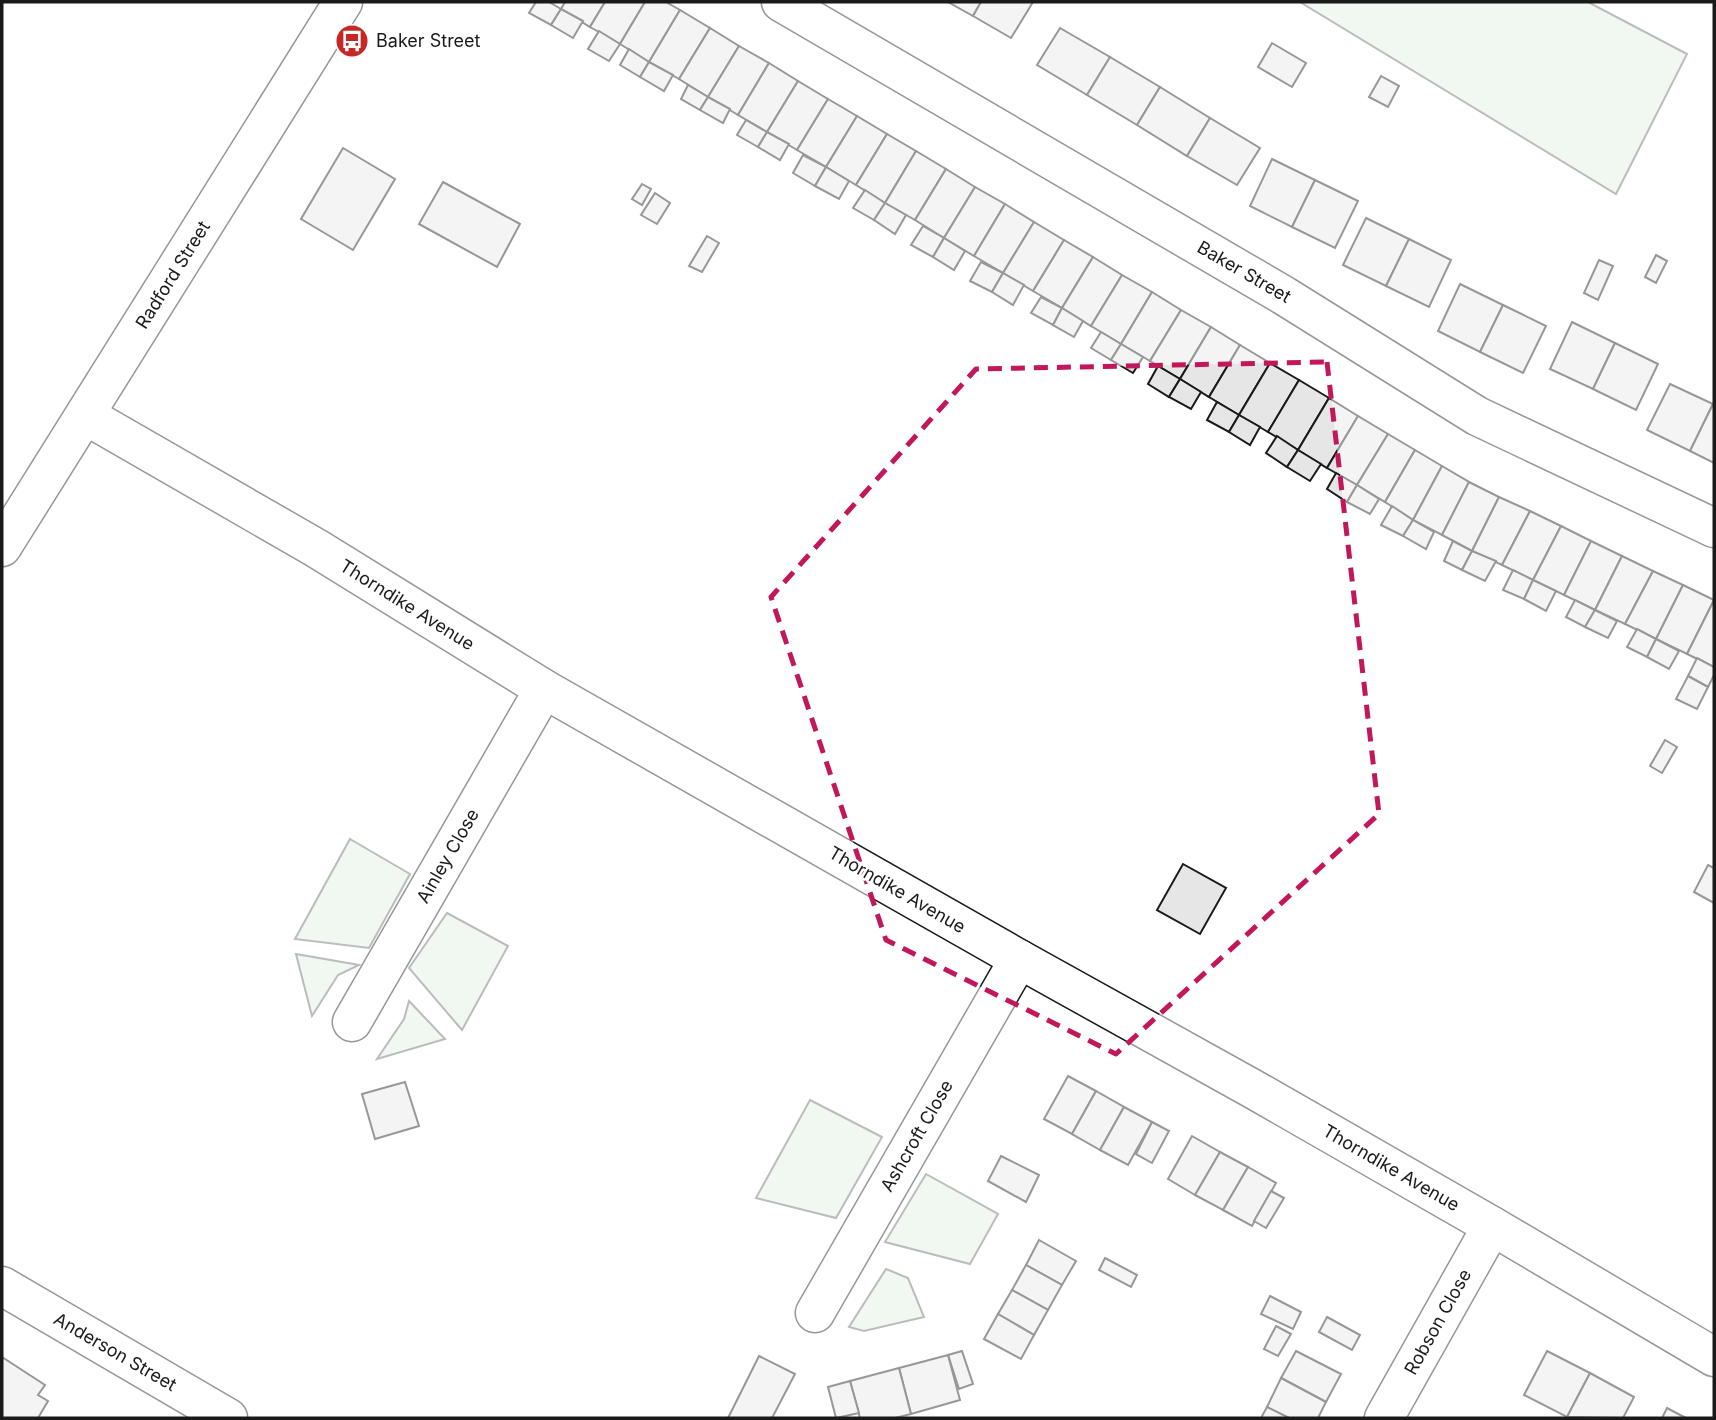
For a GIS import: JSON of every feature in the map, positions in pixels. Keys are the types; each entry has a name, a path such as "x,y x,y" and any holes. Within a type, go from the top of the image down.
{"street":[{"name":"Radford Street","path":"2,546 343,2"},
{"name":"Baker Street","path":"781,2 1283,295 1477,416 1714,528"},
{"name":"Thorndike Avenue","path":"85,415 316,548 544,690 1253,1089 1714,1357"},
{"name":"Ainley Close","path":"352,1022 544,690"},
{"name":"Ashcroft Close","path":"815,1313 1019,959"},
{"name":"Robson Close","path":"1384,1418 1492,1226"},
{"name":"Anderson Street","path":"2,1286 228,1418"}],"highlighted area":[{"path":"1327,362 1379,814 1116,1054 886,940 771,597 976,369"}],"green space":[{"path":"1300,2 1588,2 1687,54 1616,194"},
{"path":"350,839 410,874 369,948 295,939"},
{"path":"447,913 508,946 462,1030 409,968"},
{"path":"296,954 359,965 338,975 312,1016"},
{"path":"409,1001 445,1039 377,1059 404,1019"},
{"path":"810,1100 882,1137 836,1218 756,1198"},
{"path":"926,1174 998,1214 970,1264 885,1242"},
{"path":"886,1269 908,1278 924,1317 864,1331 849,1327"}],"building":[{"path":"536,2 549,2 561,9 551,25 529,13"},
{"path":"565,2 605,2 590,27 561,9"},
{"path":"605,2 645,2 620,44 590,27"},
{"path":"645,2 666,2 680,10 649,62 620,44"},
{"path":"948,2 981,2 973,16"},
{"path":"981,2 1033,2 1011,38 973,16"},
{"path":"561,9 583,21 573,38 551,25"},
{"path":"680,10 710,28 679,79 649,62"},
{"path":"710,28 739,46 708,97 679,79"},
{"path":"1060,28 1110,57 1087,95 1037,65"},
{"path":"599,31 620,44 609,61 588,49"},
{"path":"1272,43 1306,63 1292,87 1258,67"},
{"path":"739,46 769,63 738,115 708,97"},
{"path":"629,49 649,62 640,77 620,65"},
{"path":"1110,57 1160,87 1137,125 1087,95"},
{"path":"649,62 673,75 664,91 640,77"},
{"path":"769,63 798,81 767,132 738,115"},
{"path":"1381,76 1399,86 1388,107 1369,97"},
{"path":"798,81 828,99 797,150 767,132"},
{"path":"688,85 708,97 700,110 681,99"},
{"path":"1160,87 1210,118 1187,156 1137,125"},
{"path":"708,97 730,109 723,123 700,110"},
{"path":"828,99 857,116 826,167 797,150"},
{"path":"857,116 887,134 856,185 826,167"},
{"path":"1210,118 1260,148 1237,185 1187,156"},
{"path":"746,120 767,132 758,147 737,135"},
{"path":"767,132 789,144 780,160 758,147"},
{"path":"887,134 916,151 885,203 856,185"},
{"path":"343,148 395,179 353,250 301,219"},
{"path":"916,151 946,169 915,220 885,203"},
{"path":"803,155 826,167 815,186 793,173"},
{"path":"1272,159 1315,180 1292,227 1250,206"},
{"path":"826,167 849,181 839,199 815,186"},
{"path":"946,169 975,187 944,238 915,220"},
{"path":"1315,180 1358,201 1335,248 1292,227"},
{"path":"443,182 520,224 497,267 419,224"},
{"path":"642,184 651,189 642,205 632,199"},
{"path":"975,187 1005,204 974,256 944,238"},
{"path":"865,190 885,203 874,220 853,208"},
{"path":"655,193 670,203 657,224 641,215"},
{"path":"885,203 906,215 895,234 874,220"},
{"path":"1005,204 1034,222 1003,273 974,256"},
{"path":"1366,218 1409,239 1386,286 1343,265"},
{"path":"1034,222 1064,240 1033,291 1003,273"},
{"path":"923,226 944,238 933,257 911,245"},
{"path":"707,236 719,243 702,272 689,266"},
{"path":"944,238 965,251 954,270 933,257"},
{"path":"1409,239 1451,260 1429,307 1386,286"},
{"path":"1064,240 1093,257 1062,308 1033,291"},
{"path":"1656,255 1667,261 1656,283 1645,277"},
{"path":"1093,257 1122,275 1091,326 1062,308"},
{"path":"1599,260 1613,266 1598,300 1584,293"},
{"path":"981,262 1003,273 992,292 970,281"},
{"path":"1003,273 1024,285 1013,305 992,292"},
{"path":"1122,275 1152,292 1121,344 1091,326"},
{"path":"1460,284 1503,305 1480,352 1438,331"},
{"path":"1152,292 1181,310 1150,361 1121,344"},
{"path":"1041,297 1062,308 1053,325 1031,313"},
{"path":"1503,305 1546,326 1523,373 1480,352"},
{"path":"1062,308 1083,321 1074,337 1053,325"},
{"path":"1181,310 1211,327 1180,379 1150,361"},
{"path":"1572,322 1615,343 1593,389 1550,369"},
{"path":"1211,327 1240,345 1209,397 1180,379"},
{"path":"1101,332 1121,344 1111,360 1091,348"},
{"path":"1615,343 1658,364 1636,410 1593,389"},
{"path":"1121,344 1143,357 1133,373 1111,360"},
{"path":"1240,345 1270,363 1239,415 1209,397"},
{"path":"1270,363 1299,380 1268,432 1239,415"},
{"path":"1158,366 1180,379 1169,397 1148,384"},
{"path":"1180,379 1201,392 1191,409 1169,397"},
{"path":"1299,380 1329,398 1298,450 1268,432"},
{"path":"1670,384 1713,404 1690,451 1647,430"},
{"path":"1329,398 1358,416 1327,468 1298,450"},
{"path":"1217,402 1239,415 1229,432 1207,420"},
{"path":"1714,405 1714,463 1690,451"},
{"path":"1239,415 1260,427 1250,445 1229,432"},
{"path":"1358,416 1388,434 1357,485 1327,468"},
{"path":"1388,434 1415,450 1385,502 1357,485"},
{"path":"1277,436 1298,450 1287,467 1266,453"},
{"path":"1298,450 1321,464 1310,481 1287,467"},
{"path":"1415,450 1442,466 1413,520 1385,502"},
{"path":"1442,466 1469,482 1442,535 1413,520"},
{"path":"1336,473 1357,485 1347,502 1327,489"},
{"path":"1469,482 1499,497 1472,551 1442,535"},
{"path":"1357,485 1379,499 1370,514 1347,502"},
{"path":"1499,497 1530,511 1502,565 1472,551"},
{"path":"1392,506 1413,520 1403,536 1381,525"},
{"path":"1530,511 1561,526 1533,580 1502,565"},
{"path":"1413,520 1434,532 1426,549 1403,536"},
{"path":"1561,526 1591,541 1564,595 1533,580"},
{"path":"1453,541 1472,551 1462,570 1444,561"},
{"path":"1591,541 1622,556 1595,610 1564,595"},
{"path":"1472,551 1496,561 1485,581 1462,570"},
{"path":"1622,556 1653,571 1625,624 1595,610"},
{"path":"1513,570 1533,580 1524,599 1503,590"},
{"path":"1653,571 1683,585 1656,639 1625,624"},
{"path":"1533,580 1556,591 1546,611 1524,599"},
{"path":"1683,585 1714,600 1687,654 1656,639"},
{"path":"1575,600 1595,610 1585,627 1566,617"},
{"path":"1714,600 1714,667 1687,654"},
{"path":"1595,610 1617,621 1608,638 1585,627"},
{"path":"1637,629 1656,639 1647,657 1627,647"},
{"path":"1656,639 1679,651 1669,669 1647,657"},
{"path":"1697,658 1714,667 1714,675 1708,687 1688,676"},
{"path":"1688,676 1708,687 1697,709 1676,699"},
{"path":"1665,740 1677,747 1662,773 1650,766"},
{"path":"1183,864 1226,888 1200,934 1157,910"},
{"path":"1708,865 1714,868 1714,903 1694,892"},
{"path":"1068,1076 1096,1091 1072,1134 1044,1119"},
{"path":"405,1082 419,1126 375,1139 362,1094"},
{"path":"1096,1091 1124,1107 1100,1150 1072,1134"},
{"path":"1124,1107 1152,1122 1128,1165 1100,1150"},
{"path":"1152,1122 1169,1131 1152,1163 1136,1154"},
{"path":"1192,1136 1220,1152 1195,1195 1168,1179"},
{"path":"1220,1152 1248,1167 1223,1210 1195,1195"},
{"path":"1001,1156 1039,1175 1026,1202 988,1181"},
{"path":"1248,1167 1276,1183 1252,1226 1223,1210"},
{"path":"1271,1191 1284,1198 1266,1228 1254,1221"},
{"path":"1039,1240 1076,1261 1062,1285 1026,1265"},
{"path":"1105,1258 1137,1275 1131,1287 1099,1270"},
{"path":"1026,1265 1062,1285 1048,1310 1012,1290"},
{"path":"1012,1290 1048,1310 1034,1335 998,1314"},
{"path":"1270,1296 1301,1312 1293,1329 1261,1314"},
{"path":"998,1314 1034,1335 1021,1359 984,1339"},
{"path":"1327,1317 1360,1335 1352,1350 1319,1332"},
{"path":"1276,1326 1291,1334 1278,1356 1264,1349"},
{"path":"962,1351 973,1384 959,1389 948,1355"},
{"path":"1296,1351 1341,1374 1326,1402 1281,1378"},
{"path":"1547,1351 1590,1373 1567,1417 1524,1395"},
{"path":"948,1355 960,1400 911,1414 899,1368"},
{"path":"759,1356 795,1374 772,1418 728,1418"},
{"path":"2,1357 45,1385 38,1395 48,1401 38,1418 2,1418"},
{"path":"899,1368 911,1414 895,1418 860,1418 850,1381"},
{"path":"1590,1373 1634,1397 1623,1418 1567,1417"},
{"path":"1281,1378 1326,1402 1318,1418 1289,1418 1267,1407"},
{"path":"850,1381 859,1413 836,1418 828,1387"},
{"path":"1267,1407 1289,1418 1261,1418"},
{"path":"1667,1408 1686,1418 1662,1418"}],"place":[{"name":"Baker Street","path":"352,41"}]}
